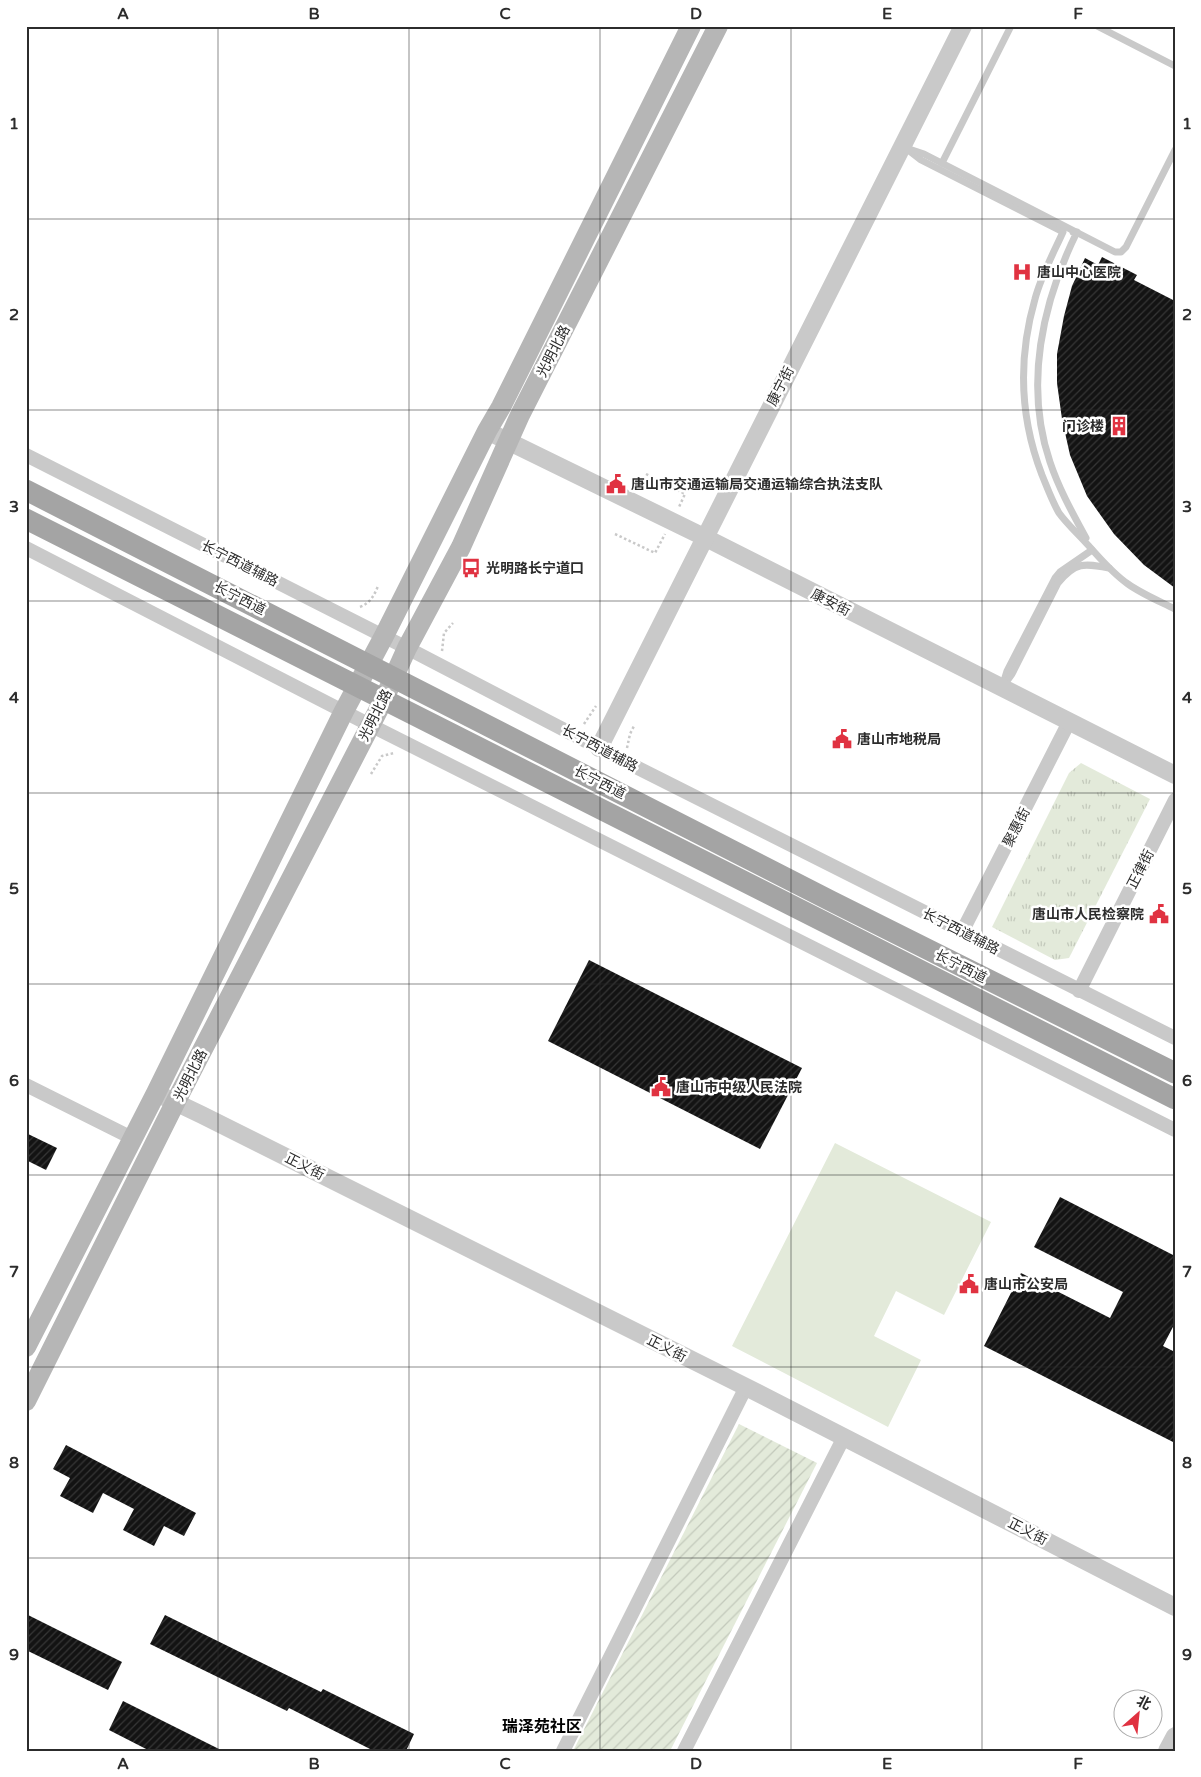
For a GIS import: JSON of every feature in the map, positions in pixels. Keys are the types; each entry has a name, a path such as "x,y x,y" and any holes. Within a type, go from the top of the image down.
{"main road":[{"name":"光明北路","path":"26,1347 156,1093 357,685 501,407 690,26"},
{"name":"光明北路","path":"26,1401 176,1103 384,699 407,648 461,547 520,416 718,26"},
{"name":"长宁西道","path":"26,490 822,896 1175,1073"},
{"name":"长宁西道","path":"26,519 357,685 759,891 1175,1099"}],"street":[{"name":"康宁街","path":"599,748 963,26"},
{"name":"康安街","path":"487,431 704,537 1175,775"},
{"name":"长宁西道辅路","path":"26,456 339,613 628,763 1175,1038"},
{"path":"26,548 370,725 418,747 997,1042 1175,1130"},
{"name":"聚惠街","path":"962,932 1069,722"},
{"name":"正律街","path":"1079,991 1175,800"},
{"path":"26,1085 132,1138"},
{"name":"正义街","path":"156,1093 844,1437 1175,1607"},
{"path":"563,1751 746,1388"},
{"path":"684,1751 844,1437"},
{"path":"1167,1751 1175,1736"}],"lane":[{"path":"942,163 1011,26"},
{"path":"1097,26 1175,66"},
{"path":"903,146 924,154 1115,252 1121,252 1126,247 1175,150"},
{"path":"903,146 921,160 1063,232 1077,232"},
{"path":"1063,232 1035,298 1029,323 1023,379 1024,406 1036,459 1059,513 1092,550 1129,585 1175,609"},
{"path":"1077,232 1063,261 1043,326 1038,382 1038,409 1050,462 1060,488 1092,550"},
{"path":"1002,688 1006,671 1055,578 1060,572 1092,550"},
{"path":"1002,688 1012,674 1058,583 1064,576 1079,565 1109,568"}],"path":[{"path":"646,474 685,494"},
{"path":"616,534 655,554"},
{"path":"339,613 367,605 378,586"},
{"path":"452,623 444,633 441,647 443,658 455,674"},
{"path":"570,732 583,726 596,706"},
{"path":"628,763 627,746 634,726"},
{"path":"371,774 382,756 418,747"}],"green space":[{"path":"1081,763 1150,799 1069,958 1055,960 992,927 1069,773"},
{"path":"835,1143 991,1222 944,1315 896,1291 874,1336 921,1360 888,1427 732,1346"},
{"path":"739,1424 817,1463 670,1751 573,1751"}],"building":[{"name":"门诊楼","path":"1102,257 1137,275 1134,280 1175,301 1175,588 1144,565 1114,534 1087,496 1070,455 1062,419 1057,383 1057,354 1064,316 1072,286 1085,258 1098,265"},
{"name":"唐山市中级人民法院","path":"589,960 802,1068 760,1149 548,1041"},
{"path":"26,1133 57,1148 46,1170 26,1160"},
{"name":"唐山市公安局","path":"1060,1197 1175,1256 1175,1323 1163,1346 1175,1352 1175,1443 984,1346 1021,1273 1110,1318 1123,1292 1034,1247"},
{"path":"66,1445 196,1513 184,1536 164,1526 154,1546 123,1530 134,1509 103,1493 93,1513 60,1496 70,1478 53,1469"},
{"path":"26,1614 122,1662 108,1690 26,1650"},
{"path":"165,1615 321,1692 323,1689 414,1734 406,1751 374,1751 289,1708 287,1711 150,1644"},
{"path":"123,1701 223,1751 150,1751 109,1730"}],"place":[{"name":"唐山中心医院","path":"1022,272"},
{"name":"门诊楼","path":"1119,426"},
{"name":"唐山市交通运输局交通运输综合执法支队","path":"616,484"},
{"name":"光明路长宁道口","path":"471,568"},
{"name":"唐山市地税局","path":"842,739"},
{"name":"唐山市人民检察院","path":"1159,914"},
{"name":"唐山市中级人民法院","path":"661,1087"},
{"name":"唐山市公安局","path":"969,1284"}],"district":[{"name":"瑞泽苑社区","path":"542,1726"}]}
